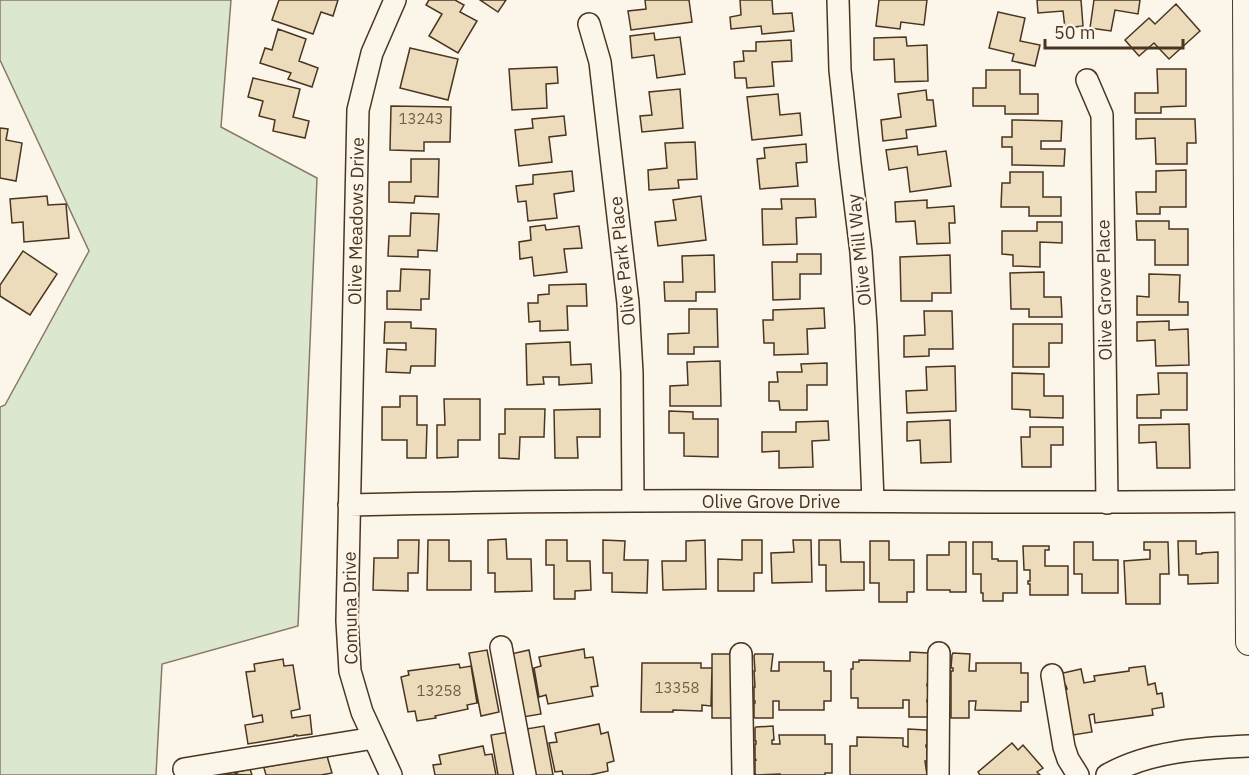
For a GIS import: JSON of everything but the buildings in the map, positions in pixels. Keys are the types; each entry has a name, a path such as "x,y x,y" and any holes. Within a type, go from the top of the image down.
{"main road":[{"path":"1246,0 1249,642"}],"street":[{"name":"Olive Meadows Drive","path":"349,505 358,110 372,53 395,0"},
{"name":"Olive Mill Way","path":"838,0 840,70 862,263 873,501"},
{"name":"Olive Park Place","path":"589,24 600,62 628,303 632,373 633,501"},
{"name":"Olive Grove Place","path":"1087,80 1102,115 1107,503"},
{"name":"Olive Grove Drive","path":"349,505 633,501 1107,503 1249,501"},
{"name":"Comuna Drive","path":"349,505 347,621 350,671 362,712 391,775"},
{"path":"501,647 525,775"},
{"path":"938,775 939,653"},
{"path":"741,654 743,775"},
{"path":"1052,675 1064,747 1078,775"},
{"path":"184,770 374,738"},
{"path":"1107,775 1144,759 1174,753 1249,746"}],"green space":[{"path":"0,0 231,0 221,127 317,178 298,626 162,664 156,775 0,775 0,407 5,405 89,251 0,60"}]}
